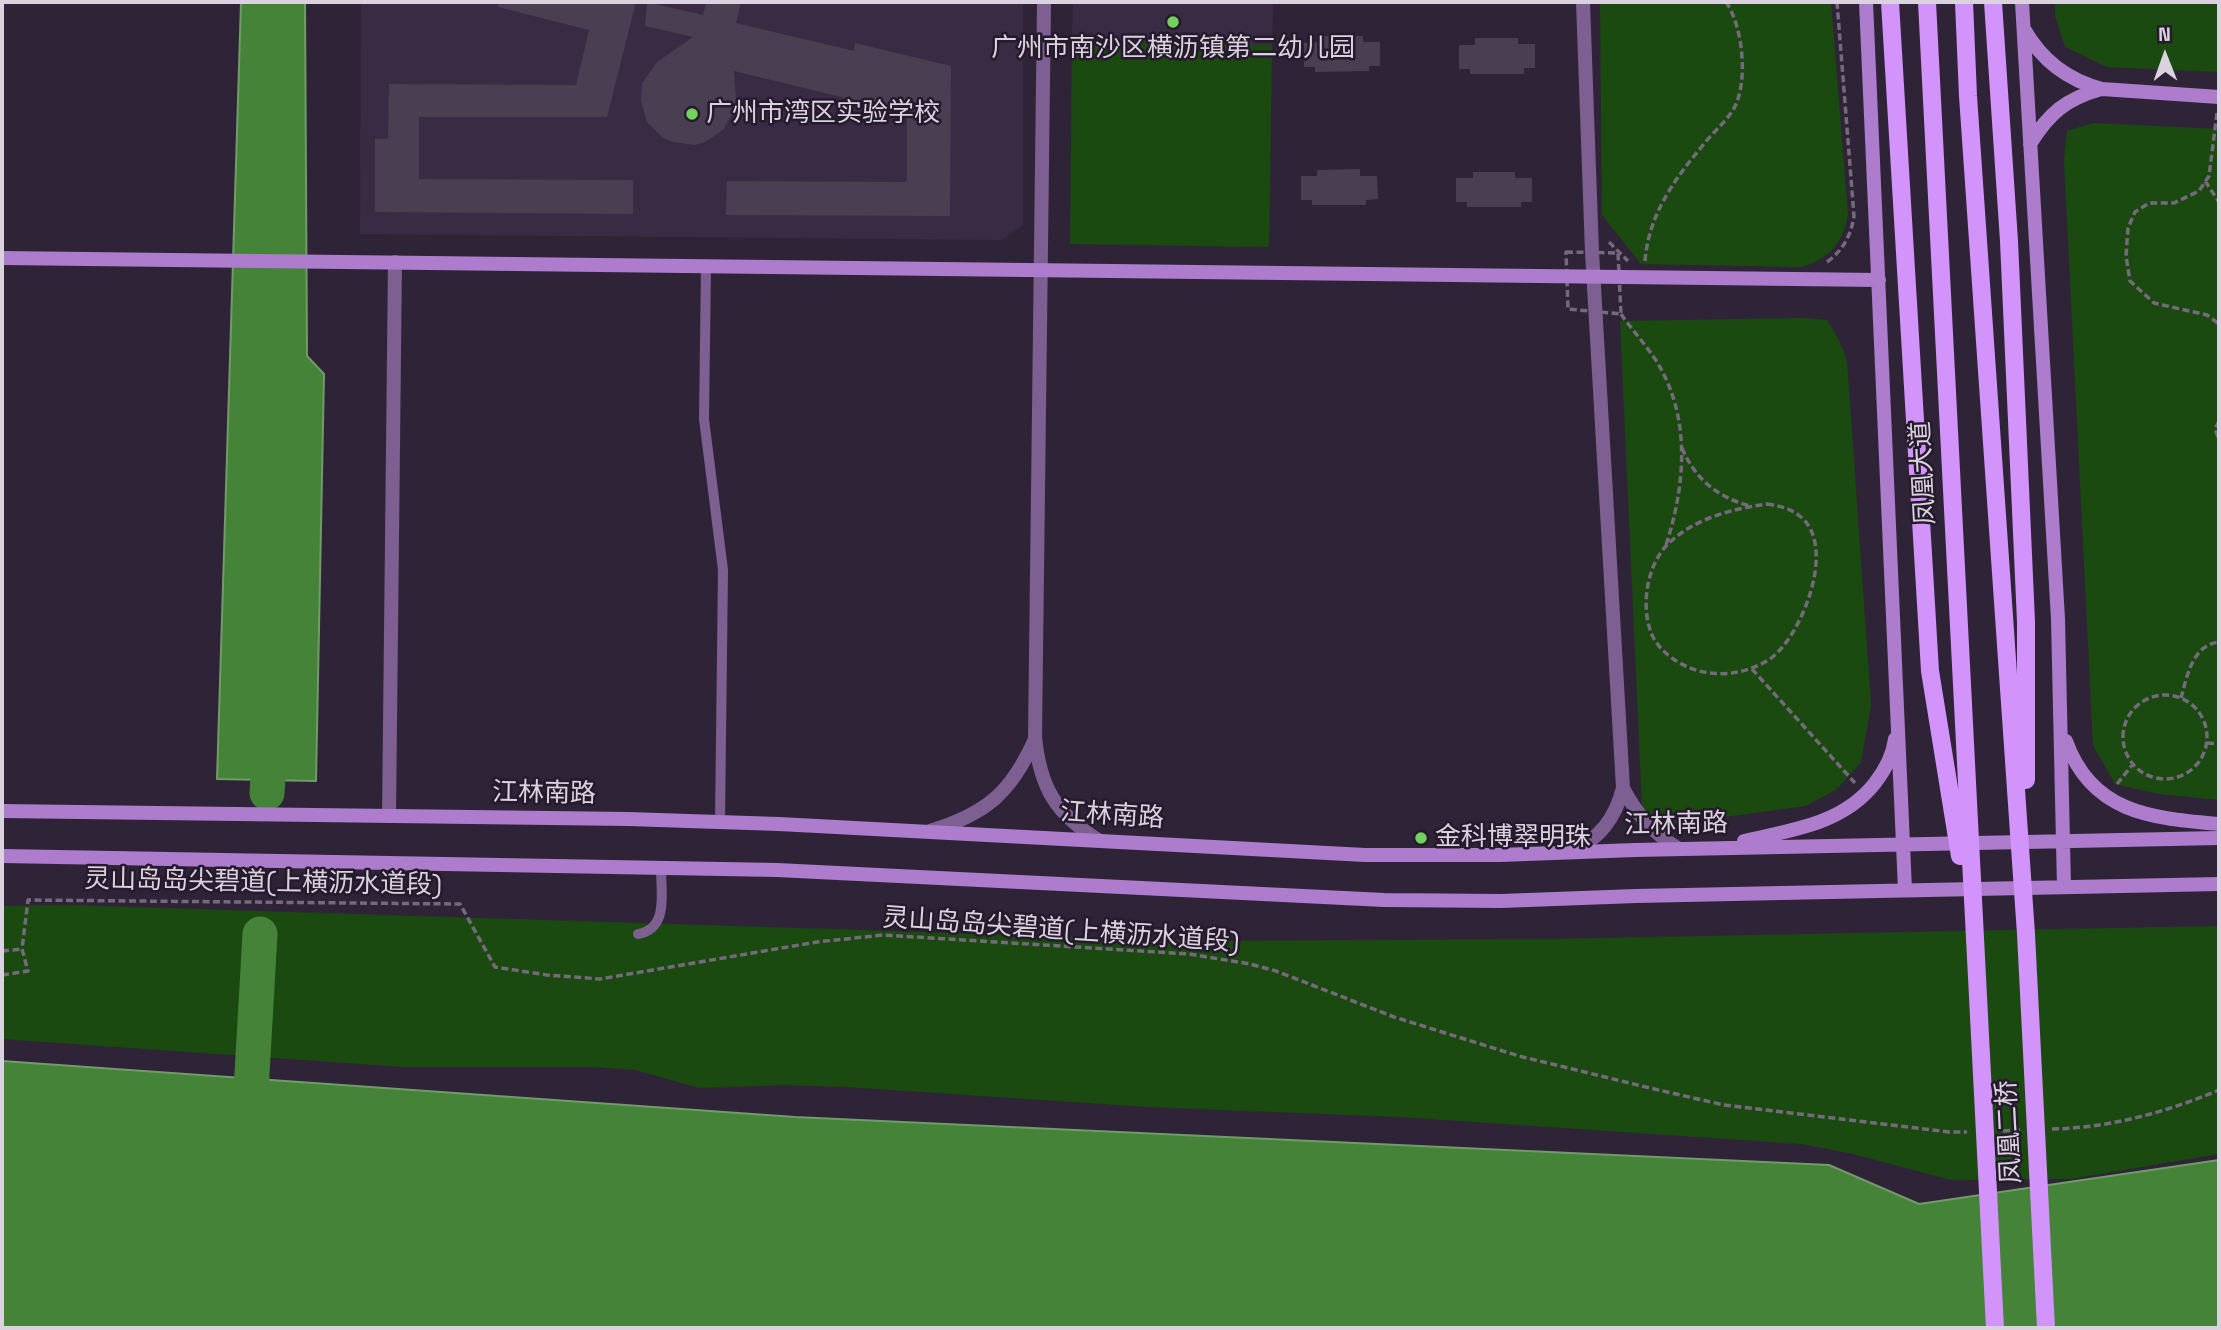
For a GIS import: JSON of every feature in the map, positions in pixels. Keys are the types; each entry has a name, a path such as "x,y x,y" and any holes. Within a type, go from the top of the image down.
{"main road":[{"name":"凤凰大道","path":"1866,2 1905,890"},
{"path":"1890,2 1930,671 1974,942"},
{"name":"凤凰大道","path":"1927,2 1974,942"},
{"path":"1964,2 1969,110 2026,934"},
{"path":"1993,2 2009,241 2026,622 2026,934"},
{"path":"2022,2 2057,605 2064,887"},
{"path":"2023,28 2037,50 2055,68 2086,85 2102,89 2200,96 2218,104"},
{"path":"2030,144 2042,124 2059,107 2102,89"},
{"path":"2,258 1880,280"},
{"path":"1716,848 1811,826 1841,814 1866,795 1884,772 1895,745 1899,716"},
{"path":"2062,729 2071,754 2086,778 2107,797 2147,816 2219,824"},
{"name":"江林南路","path":"2,811 720,822 1365,855 1500,855 2219,838"},
{"path":"2,856 661,868 927,876 1374,900 1500,901 2219,884"},
{"name":"凤凰二桥","path":"2026,934 2046,1328"},
{"name":"凤凰二桥","path":"1974,942 1995,1328"}],"street":[{"path":"1045,2 1035,737 1037,763 1045,787 1059,808 1077,826 1098,840"},
{"path":"1571,852 1587,845 1600,834 1619,805 1623,788 1593,276 1583,2"},
{"path":"389,816 396,262"},
{"path":"930,831 958,822 984,808 1006,788 1023,764 1035,737"},
{"path":"1623,788 1632,807 1645,823 1661,838 1679,849"}],"lane":[{"path":"706,266 704,419 723,570 720,822"},
{"path":"638,934 647,932 656,925 660,916 661,868"}],"path":[{"path":"1644,270 1646,248 1658,208 1670,187 1735,108 1742,68 1742,50 1735,20 1726,2"},
{"path":"1824,265 1842,249 1852,228 1854,216 1837,2"},
{"path":"2218,104 2208,176 2199,191 2174,203 2149,203 2135,212 2128,228 2126,256 2130,281 2154,303 2207,315 2219,324"},
{"path":"2205,181 2219,202"},
{"path":"1605,238 1633,264"},
{"path":"1621,314 1662,371 1678,420 1681,446 1679,497 1665,547 1649,579 1646,600 1648,623 1654,639 1671,658 1689,668 1710,674 1731,674 1752,668 1771,658 1787,643 1808,602 1814,579 1814,535 1803,518 1786,508 1767,504 1752,506 1712,516 1665,547"},
{"path":"2219,421 2215,429 2219,440"},
{"path":"1681,446 1689,464 1708,486 1733,502 1752,506"},
{"path":"2180,698 2193,659 2210,643 2219,642"},
{"path":"1752,668 1866,795"},
{"path":"2167,695 2180,698 2193,705 2202,716 2207,729 2207,744 2203,757 2195,768 2183,776 2156,778 2143,773 2133,764 2126,752 2123,739 2125,725 2131,713 2141,703 2167,695"},
{"path":"2207,744 2219,744"},
{"path":"2107,797 2133,764"},
{"name":"灵山岛岛尖碧道(上横沥水道段)","path":"2,975 28,971 22,949 28,900 460,904 495,967 600,979 817,942 883,935 1189,954 1276,971 1394,1017 1519,1056 1724,1105 1949,1132 1976,1131"},
{"path":"2,951 22,949"},
{"path":"2044,1130 2085,1128 2113,1123 2187,1104 2219,1090"},
{"path":"2003,1131 2031,1130"}],"shaded area":[{"path":"241,2 305,2 307,356 324,374 316,781 217,779"},
{"name":"广州市湾区实验学校","path":"361,2 1023,2 1023,225 1002,240 360,234"},
{"name":"广州市南沙区横沥镇第二幼儿园","path":"1073,2 1273,2 1272,45 1072,42"},
{"path":"1600,2 1831,2 1848,215 1846,225 1833,249 1819,260 1801,267 1641,264 1602,215"},
{"path":"2055,2 2219,2 2219,72 2107,67 2065,47 2055,16"},
{"path":"1072,42 1272,45 1269,247 1070,244"},
{"path":"2093,123 2219,129 2219,800 2159,794 2115,784 2093,745 2064,160 2067,131"},
{"path":"1803,318 1827,320 1847,361 1871,705 1861,762 1837,789 1806,806 1643,828 1620,321"},
{"path":"68,905 1208,941 1550,939 2219,926 2219,1154 2070,1179 1951,1180 1853,1154 1802,1144 1400,1117 1149,1107 846,1087 783,1085 699,1088 635,1070 595,1067 404,1067 2,1039 2,906"},
{"path":"2,1061 795,1117 1829,1165 1919,1204 2219,1160 2219,1328 2,1328"}],"building":[{"path":"499,2 636,2 607,117 419,117 419,179 633,180 633,214 375,212 375,139 388,139 389,84 576,85 589,30 498,7"},
{"path":"647,2 703,15 706,2 741,2 736,23 854,51 855,43 951,66 950,216 726,215 727,181 907,182 907,113 734,71 734,111 723,130 695,145 663,138 647,122 641,101 642,83 657,62 693,37 645,26"},
{"path":"1320,36 1363,36 1363,42 1380,42 1380,66 1369,66 1369,71 1315,72 1315,67 1304,67 1304,43 1320,42"},
{"path":"1475,38 1518,38 1518,44 1535,44 1535,68 1524,68 1524,74 1470,74 1470,69 1459,69 1459,45 1475,45"},
{"path":"1360,169 1360,176 1377,176 1378,199 1366,200 1366,205 1312,205 1312,200 1301,200 1301,176 1317,176 1317,170"},
{"path":"1473,172 1515,172 1515,178 1532,178 1532,202 1521,202 1521,207 1467,207 1467,202 1456,202 1456,178 1473,178"}],"waterway":[{"path":"267,793 271,733"},
{"path":"249,1126 260,934"}],"place":[{"name":"广州市南沙区横沥镇第二幼儿园","path":"1173,22"},
{"name":"广州市湾区实验学校","path":"692,114"},
{"name":"金科博翠明珠","path":"1421,838"}]}
